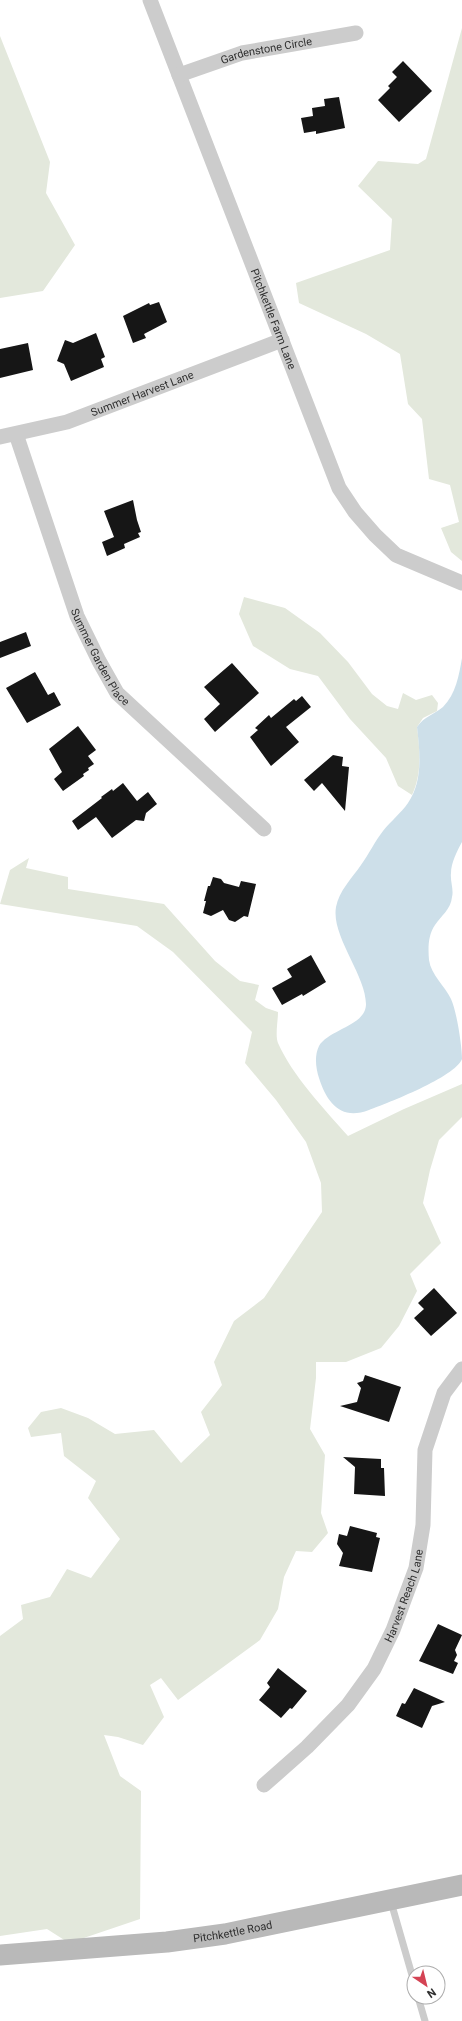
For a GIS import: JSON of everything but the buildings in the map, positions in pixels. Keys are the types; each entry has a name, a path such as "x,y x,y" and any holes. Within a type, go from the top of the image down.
{"main road":[{"name":"Pitchkettle Road","path":"0,1955 182,1940 225,1934 462,1885"}],"street":[{"name":"Pitchkettle Farm Lane","path":"150,0 339,488 355,512 375,535 396,555 462,583"},
{"name":"Gardenstone Circle","path":"179,75 242,53 356,33"},
{"name":"Summer Harvest Lane","path":"0,437 67,422 282,340"},
{"name":"Summer Garden Place","path":"16,434 77,616 99,661 117,692 264,829"},
{"name":"Harvest Reach Lane","path":"264,1785 307,1747 348,1705 374,1669 393,1630 416,1568 423,1525 425,1450 444,1393 462,1369"}],"lane":[{"path":"390,1900 409,1965"},
{"path":"420,2005 425,2021"}],"shaded area":[{"path":"462,28 462,561 451,552 441,528 459,522 450,485 429,479 422,419 408,404 400,354 366,334 299,303 296,283 390,250 392,219 358,186 378,161 418,164 426,159"},
{"path":"0,36 50,162 46,193 75,245 43,291 0,298"},
{"path":"244,597 285,608 320,633 348,662 372,694 387,706 398,709 403,693 416,700 432,695 438,703 437,711 423,718 417,727 419,744 419,770 412,795 398,786 386,758 350,719 318,676 290,669 253,646 239,614"},
{"path":"29,858 26,868 68,877 68,889 164,904 215,961 240,981 259,985 255,1000 266,1008 278,1012 277,1040 284,1055 300,1080 348,1136 404,1109 462,1084 462,1117 439,1140 430,1170 423,1203 441,1243 410,1274 417,1291 399,1326 381,1348 346,1362 316,1362 316,1378 310,1429 325,1455 321,1513 328,1533 312,1552 296,1551 284,1577 278,1609 260,1640 178,1700 161,1678 150,1685 164,1717 143,1745 118,1737 104,1735 120,1776 141,1791 140,1919 69,1943 47,1929 0,1936 0,1636 23,1619 21,1605 50,1597 67,1569 91,1578 120,1539 88,1498 96,1481 64,1456 61,1433 31,1437 28,1428 41,1412 61,1408 88,1418 115,1434 154,1430 181,1463 210,1435 201,1412 222,1385 214,1362 234,1321 264,1298 322,1212 321,1183 306,1142 276,1100 245,1063 252,1032 173,952 137,926 0,904 10,870"}],"water":[{"path":"462,658 462,842 451,869 453,891 450,905 433,929 429,942 429,960 432,971 448,994 453,1005 459,1029 462,1059 457,1066 447,1074 420,1089 369,1110 359,1113 350,1113 336,1108 326,1095 319,1078 316,1062 317,1050 324,1040 360,1017 366,1004 365,993 361,981 343,943 336,918 336,907 343,890 364,861 380,835 405,807 413,794 416,786 419,766 417,727 423,720 443,707 451,696 460,671"}]}
